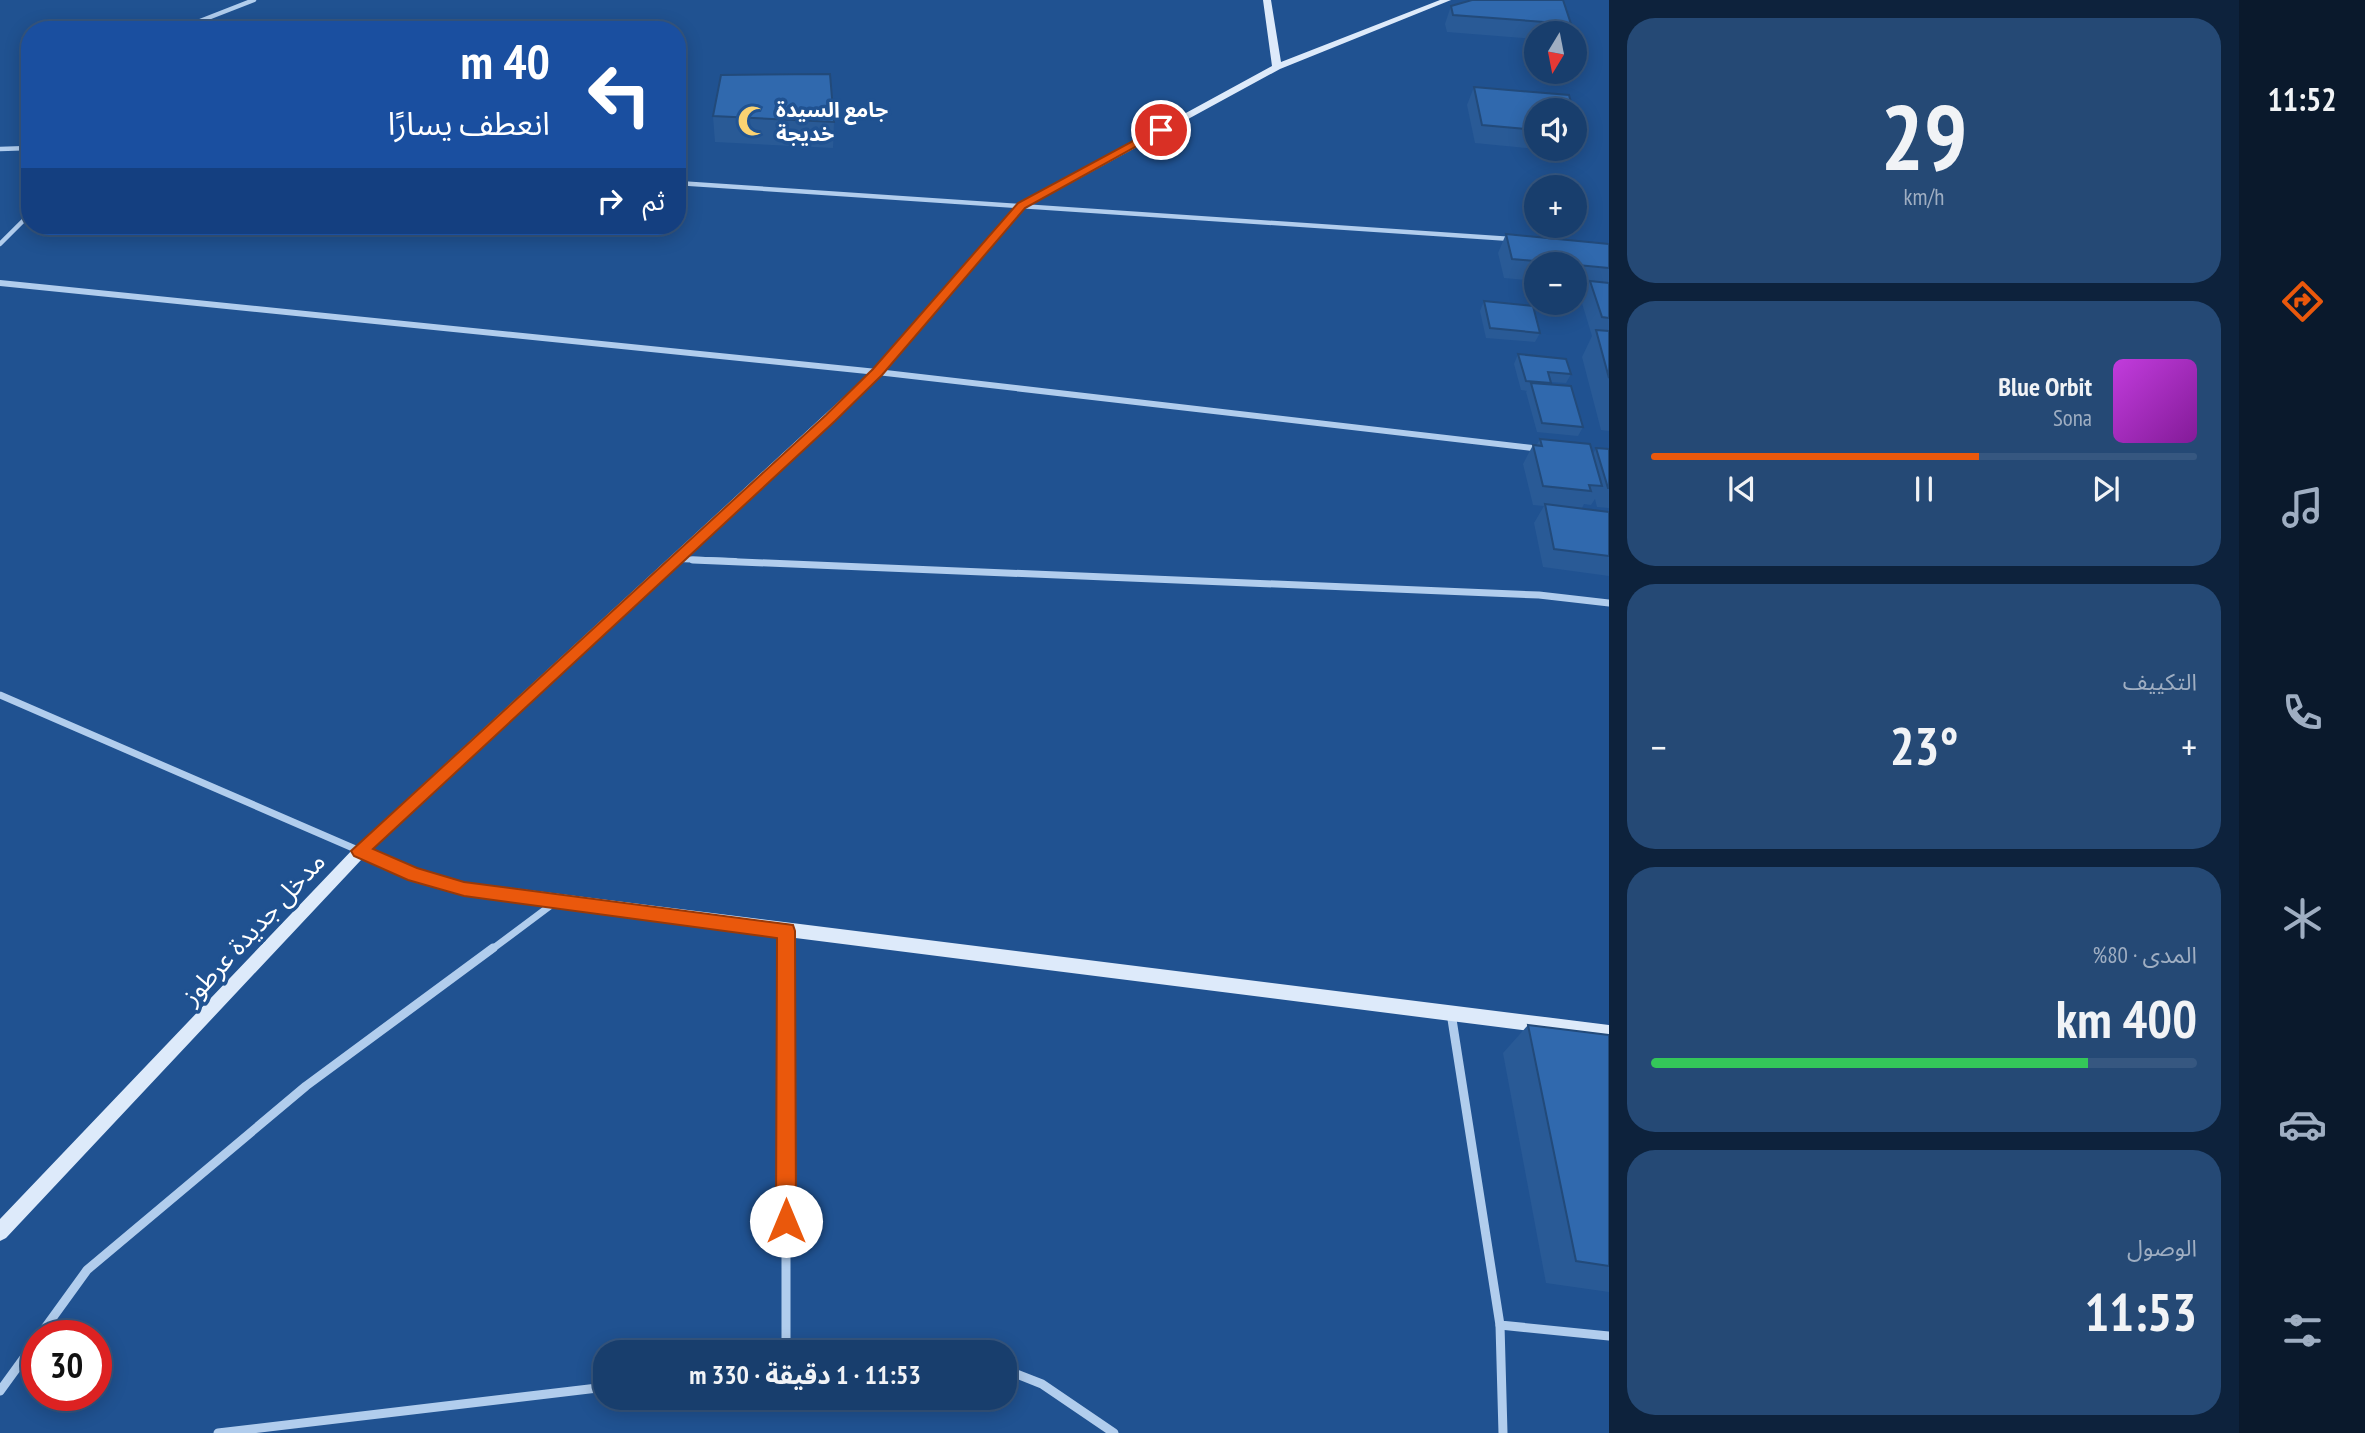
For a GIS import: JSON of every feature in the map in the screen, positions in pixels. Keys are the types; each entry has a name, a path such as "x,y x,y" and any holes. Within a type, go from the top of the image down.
{"street":[{"path":"200,21 254,0"},
{"path":"1267,0 1277,67"},
{"name":"مدخل جديدة عرطوز","path":"0,1232 360,851 877,372 1021,206 1277,67 1447,0"},
{"path":"0,149 21,148"},
{"path":"686,184 1513,239"},
{"path":"0,244 21,223"},
{"path":"0,283 877,372 1554,451"},
{"path":"677,559 1539,595 1609,603"},
{"path":"0,695 414,874 464,889 1609,1033"},
{"path":"51,1320 87,1270 306,1086 554,902"},
{"path":"786,931 786,1340"},
{"path":"1451,1013 1500,1325 1503,1433"},
{"path":"1500,1325 1609,1336"},
{"path":"0,1391 21,1362"},
{"path":"1017,1374 1042,1384 1114,1433"},
{"path":"218,1433 593,1389"}],"building":[{"path":"1472,0 1563,0 1570,21 1453,15 1451,6"},
{"path":"830,74 834,122 713,116 721,75"},
{"path":"1474,87 1569,95 1570,98 1524,98 1524,129 1482,125"},
{"path":"1506,234 1524,236 1524,238 1609,244 1609,268 1587,266 1587,252 1524,252 1524,260 1512,259"},
{"path":"1590,281 1609,283 1609,318 1602,317"},
{"path":"1484,301 1524,305 1524,315 1535,315 1540,333 1490,328"},
{"path":"1596,330 1609,331 1609,378"},
{"path":"1518,354 1566,359 1571,374 1548,372 1551,383 1526,381"},
{"path":"1531,383 1571,386 1583,427 1542,423"},
{"path":"1540,439 1590,444 1602,486 1589,485 1591,491 1543,486 1533,445 1542,446"},
{"path":"1596,448 1609,449 1609,488 1608,488"},
{"path":"1545,504 1609,512 1609,556 1554,549"},
{"path":"1528,1025 1609,1035 1609,1266 1576,1261"}],"place":[{"name":"جامع السيدة خديجة","path":"753,121"}],"route":[{"path":"786,1221 786,931 464,889 414,874 360,851 830,418 877,372 1021,206 1161,130"}]}
